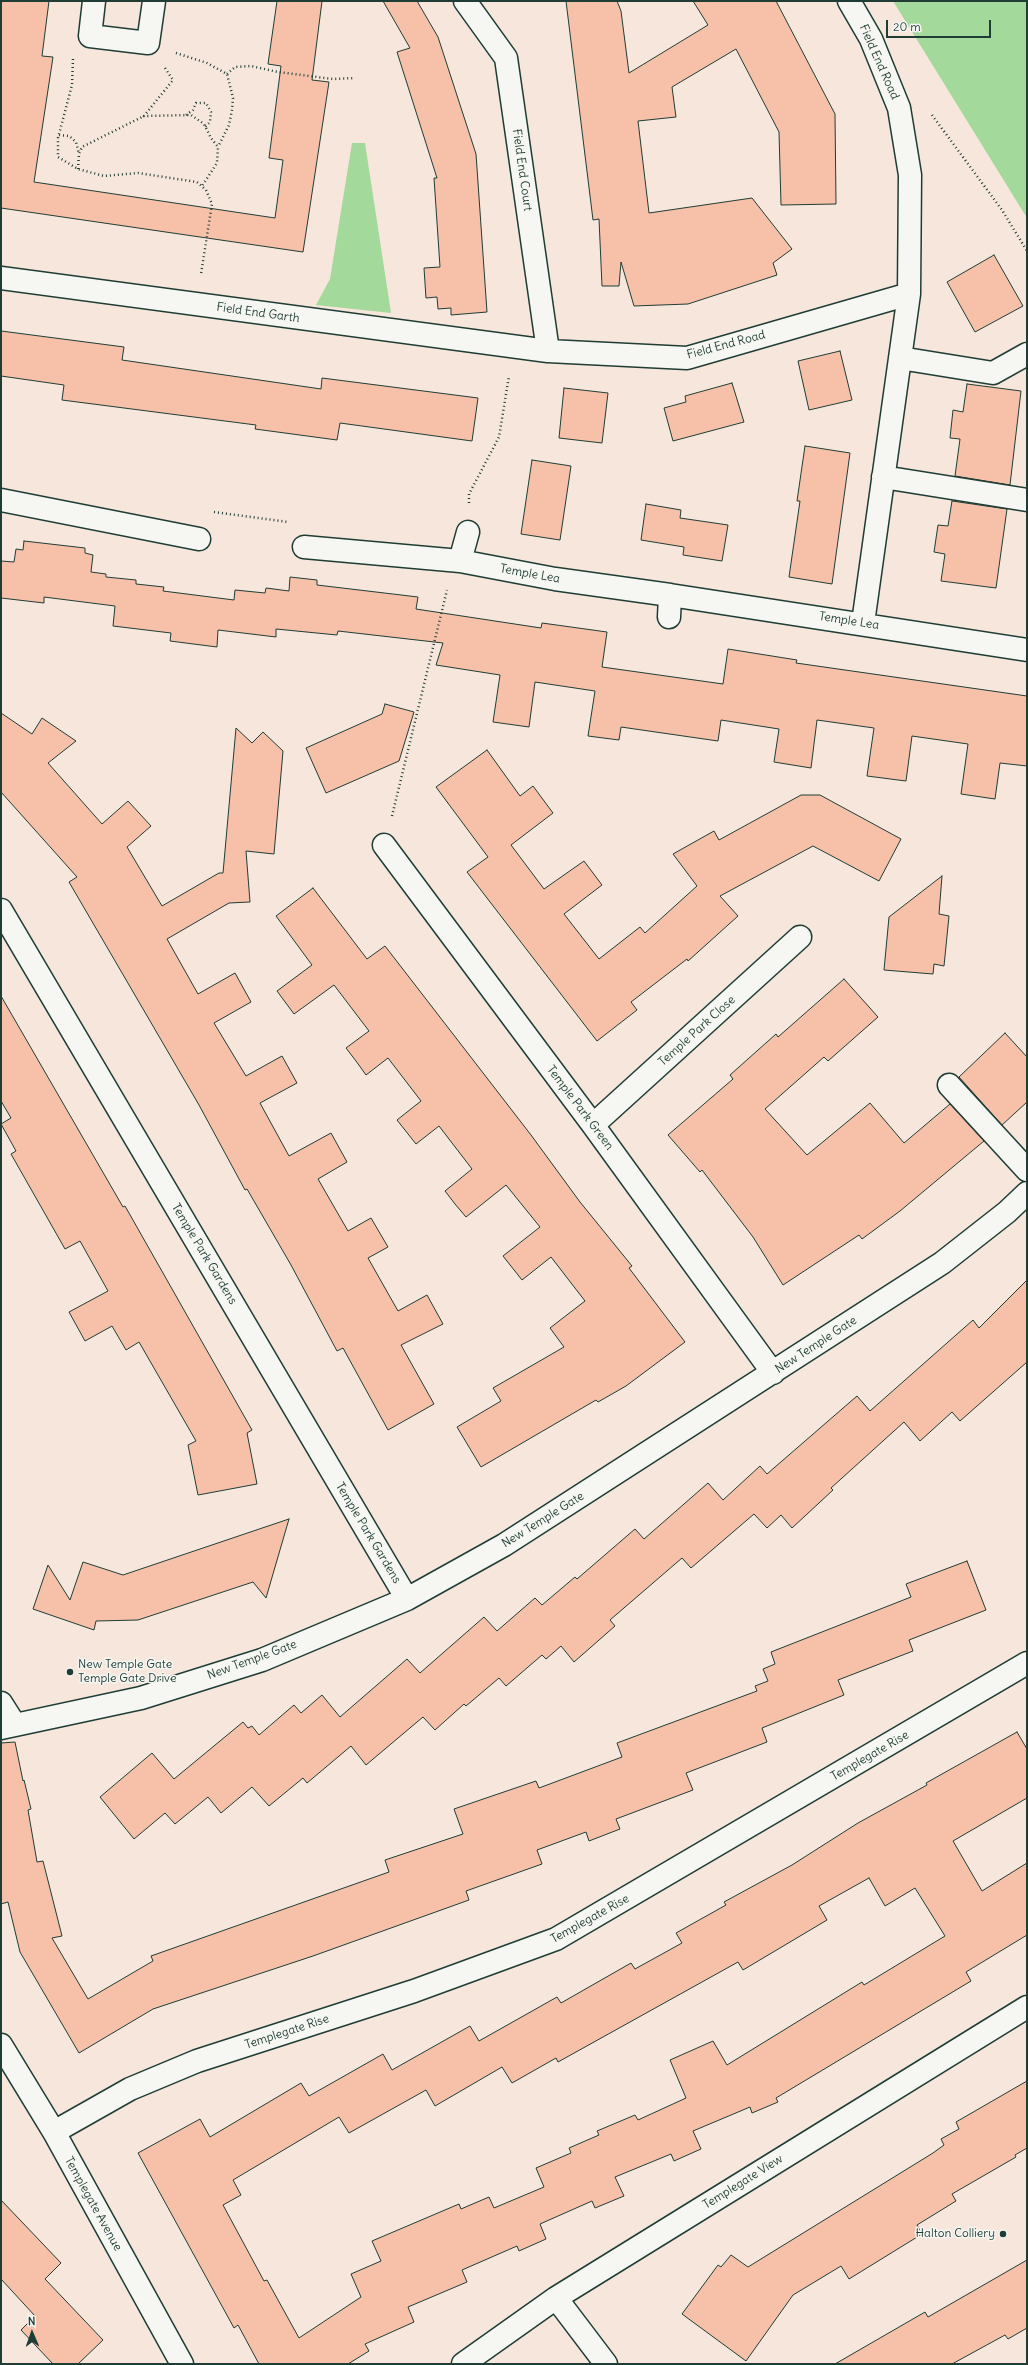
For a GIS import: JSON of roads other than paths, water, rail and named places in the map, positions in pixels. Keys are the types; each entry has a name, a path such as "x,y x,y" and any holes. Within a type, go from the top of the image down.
{"street":[{"path":"94,1 90,36 148,43 154,1"},
{"name":"Field End Court","path":"465,1 506,58 548,351"},
{"name":"Field End Road","path":"849,1 871,39 900,108 910,175 909,294 863,623"},
{"name":"Field End Garth","path":"1,278 515,347"},
{"name":"Field End Road","path":"515,347 548,351 687,358 909,294"},
{"path":"900,358 993,373 1027,354"},
{"path":"883,477 1027,500"},
{"path":"5,500 199,539"},
{"path":"460,561 468,532"},
{"name":"Temple Lea","path":"304,547 460,561 555,579 863,623 1027,650"},
{"path":"669,617 670,595"},
{"name":"Temple Park Green","path":"384,845 593,1125 773,1373"},
{"name":"Temple Park Gardens","path":"1,910 407,1599"},
{"name":"Temple Park Close","path":"593,1125 800,937"},
{"path":"949,1085 1027,1170"},
{"name":"New Temple Gate","path":"8,1726 140,1698 262,1660 407,1599 504,1545 942,1263 1007,1212 1027,1193"},
{"name":"Templegate Rise","path":"54,2132 130,2088 197,2061 414,1991 556,1939 1027,1663"},
{"path":"1,1703 8,1726"},
{"name":"Templegate View","path":"463,2364 556,2298 1027,2007"},
{"name":"Templegate Avenue","path":"1,2045 54,2132 182,2364"},
{"path":"556,2298 606,2364"}],"place":[{"name":"New Temple Gate Temple Gate Drive","path":"70,1672"},
{"name":"Halton Colliery","path":"1003,2234"}]}
